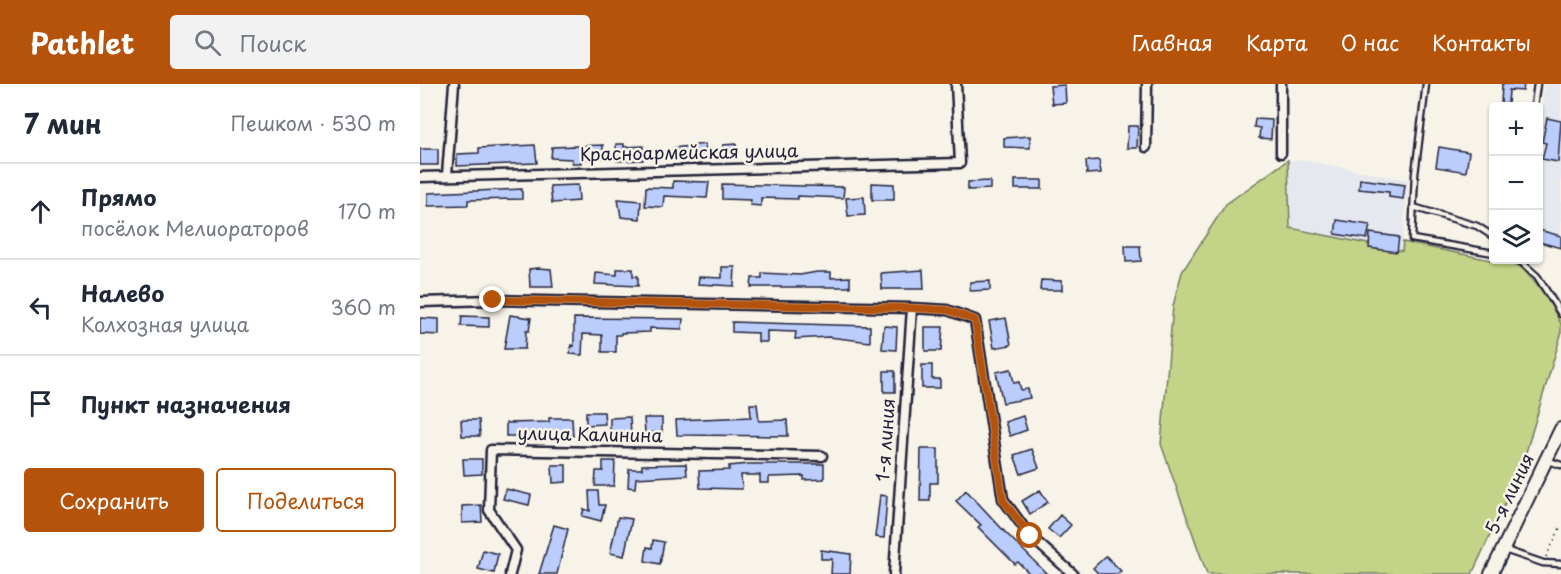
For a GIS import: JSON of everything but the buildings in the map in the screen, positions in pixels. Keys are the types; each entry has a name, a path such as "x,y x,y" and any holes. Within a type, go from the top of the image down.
{"street":[{"path":"447,175 454,84"},
{"name":"Красноармейская улица","path":"420,177 960,163 956,84"},
{"path":"1146,147 1147,84"},
{"path":"1281,84 1281,153"},
{"path":"420,302 493,300 912,308 947,310 975,320 1003,500 1030,536 1073,574"},
{"name":"1-я линия","path":"894,574 912,308"},
{"name":"5-я линия","path":"1491,574 1561,429"},
{"name":"улица Калинина","path":"510,574 516,550 489,510 491,450 822,456"}],"lane":[{"path":"1426,84 1413,207 1412,239 1489,252"},
{"path":"1535,102 1537,84"},
{"path":"1413,207 1477,225 1489,233"},
{"path":"1524,264 1537,276 1561,314"},
{"path":"1546,460 1561,465"},
{"path":"1503,549 1543,563 1561,564"}],"path":[{"path":"1543,563 1561,526"}],"shaded area":[{"path":"1544,84 1561,84 1561,244 1543,239 1543,159 1546,159 1548,142 1543,141"},
{"path":"1288,160 1303,160 1408,180 1402,251 1290,228"}],"green space":[{"path":"1288,160 1290,228 1402,251 1403,242 1489,260 1489,264 1520,266 1545,294 1561,324 1561,335 1521,469 1472,574 1207,574 1161,444 1173,306 1182,272 1226,204"}],"route":[{"path":"493,300 912,308 947,310 975,320 1003,500 1030,536"}]}
